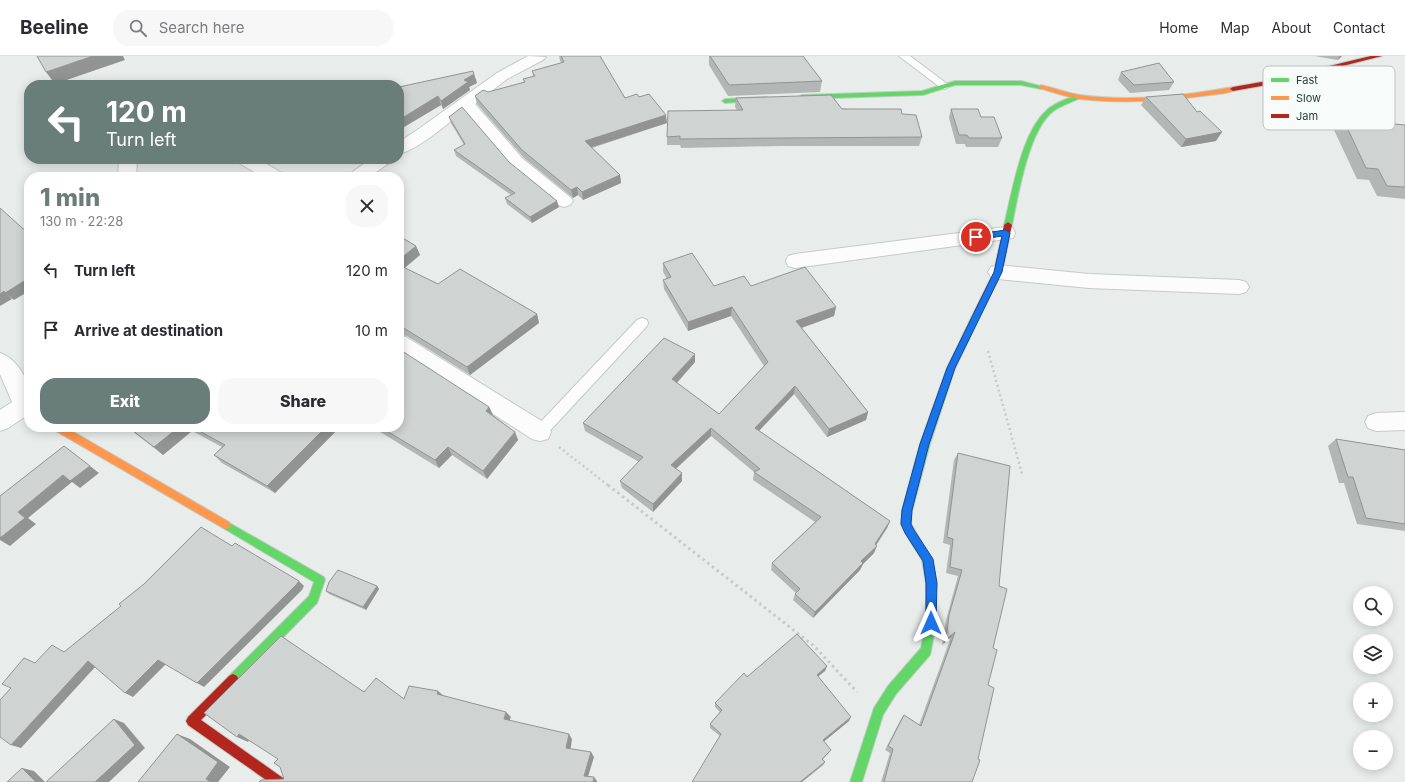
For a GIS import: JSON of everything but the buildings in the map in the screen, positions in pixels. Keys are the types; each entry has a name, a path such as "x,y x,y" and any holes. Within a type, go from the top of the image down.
{"street":[{"path":"1338,66 1379,56"},
{"path":"404,146 426,132 502,76 538,57"},
{"path":"795,98 924,93 945,86 961,83 1021,83 1047,88 1078,98 1128,100 1212,93 1263,84"},
{"path":"725,101 772,98"},
{"path":"856,782 878,712 892,690 926,651 929,638 932,583 927,559 910,533 906,524 907,510 925,444 951,368 998,272 1006,233 1029,146 1040,121 1048,112 1078,98"},
{"path":"465,102 517,162 564,201"},
{"path":"254,164 267,172"},
{"path":"364,172 376,164"},
{"path":"795,261 1006,233"},
{"path":"998,272 1089,281 1239,288"},
{"path":"404,346 461,380 540,432"},
{"path":"0,361 10,370 24,399"},
{"path":"0,422 24,407"},
{"path":"1376,422 1405,421"},
{"path":"66,432 320,580 313,599 192,721 279,782"}],"lane":[{"path":"904,56 945,86"},
{"path":"540,432 642,323"}],"path":[{"path":"977,314 1022,474"},
{"path":"540,432 814,646 878,712"}],"traffic: fast":[{"path":"802,97 923,93 955,83 1021,83 1041,87"},
{"path":"1008,225 1028,148 1041,120 1051,110 1078,97"},
{"path":"725,101 766,99"},
{"path":"856,782 878,712 892,690 926,651 931,623 931,583 927,559 910,533 906,524 907,511 925,444 951,368 978,312"},
{"path":"226,525 320,580 313,599 233,680"}],"traffic: slow":[{"path":"1041,87 1079,97 1117,100 1156,99 1233,89"},
{"path":"66,432 226,525"}],"traffic: jam":[{"path":"1338,66 1379,56"},
{"path":"1233,89 1263,84"},
{"path":"978,312 998,272 1008,225"},
{"path":"233,680 192,721 279,782"}],"route":[{"path":"931,623 932,583 927,559 910,533 906,524 907,510 925,444 951,368 998,272 1006,233 976,237"}]}
